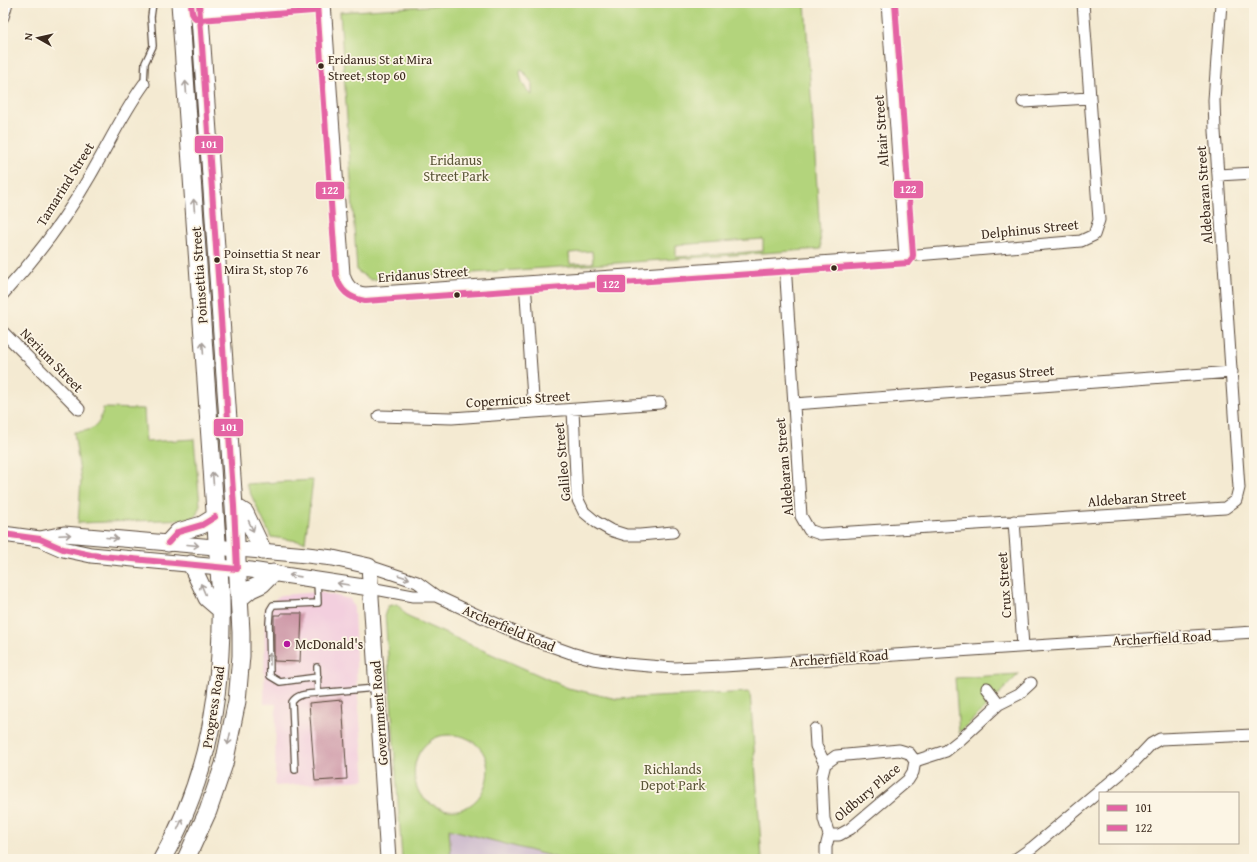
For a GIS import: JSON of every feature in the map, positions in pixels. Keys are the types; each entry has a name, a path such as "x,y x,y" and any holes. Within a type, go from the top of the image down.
{"main road":[{"name":"Poinsettia Street","path":"199,7 236,548"},
{"name":"Poinsettia Street","path":"180,8 217,547"},
{"path":"234,506 244,513 264,551"},
{"path":"168,543 178,532 202,525 215,517"},
{"name":"Progress Road","path":"162,859 170,846 189,803 208,744 216,703 222,634 217,547"},
{"name":"Progress Road","path":"186,859 208,811 219,778 238,694 241,656 236,548"},
{"path":"190,564 207,598 221,610"},
{"path":"239,599 251,589 262,584 273,574"}],"street":[{"path":"3,17 7,3"},
{"path":"180,8 312,3"},
{"name":"Eridanus Street","path":"325,3 344,274 346,281 353,290 365,293 785,263"},
{"name":"Altair Street","path":"887,3 905,256"},
{"name":"Delphinus Street","path":"785,263 905,256 1080,241 1094,235 1099,220 1082,3"},
{"name":"Aldebaran Street","path":"785,263 801,516 808,530 820,534 1225,508 1236,500 1239,488 1214,100 1221,3"},
{"name":"Tamarind Street","path":"3,294 41,249 68,211 90,177 131,102 144,84"},
{"path":"1023,102 1089,98"},
{"path":"1218,175 1254,173"},
{"path":"525,282 534,412"},
{"name":"Nerium Street","path":"3,332 79,409"},
{"name":"Pegasus Street","path":"794,404 1232,372"},
{"name":"Copernicus Street","path":"379,416 452,418 660,403"},
{"name":"Galileo Street","path":"573,410 578,498 584,512 596,522 610,530 626,535 673,532"},
{"name":"Crux Street","path":"1014,521 1023,646"},
{"name":"Archerfield Road","path":"3,534 40,539 63,549 91,554 237,569 370,588 413,596 436,596"},
{"name":"Archerfield Road","path":"40,539 64,534 236,548 333,558 369,566 417,582 436,596 547,645 593,659 626,664 674,668 1254,632"},
{"name":"Government Road","path":"369,566 388,859"},
{"name":"Oldbury Place","path":"915,761 946,751 999,704 1019,694 1031,683"},
{"path":"986,688 999,704"},
{"path":"815,729 816,746 825,764"},
{"path":"1016,859 1034,847 1127,768 1151,744 1160,739 1254,735"},
{"name":"Oldbury Place","path":"826,859 826,847 830,835 824,818 822,776 825,764 836,756 899,750 909,753 915,761 913,772 908,780 850,829 839,835 830,835"}],"lane":[{"path":"144,84 145,63 153,46 151,17 153,3"},
{"path":"316,580 318,603 273,606 270,610 270,676 280,682 318,677"},
{"path":"317,667 318,693"},
{"path":"295,770 292,702 295,697 318,693 377,688"}],"shaded area":[{"path":"320,592 350,599 354,608 357,686 365,780 275,786 276,704 264,704 265,607 281,595"},
{"path":"448,829 562,859 451,859"}],"green space":[{"name":"Eridanus Street Park","path":"471,3 805,3 821,249 371,280 357,271 340,12","holes":["521,70 532,83 532,95 522,82","763,239 763,251 676,257 676,245","592,251 593,263 570,264 569,253"]},
{"path":"103,408 144,409 146,442 194,439 200,505 196,516 189,519 78,523 81,480 74,432 86,431 94,427 100,420"},
{"path":"313,480 305,542 271,537 246,484"},
{"name":"Richlands Depot Park","path":"397,604 408,617 568,688 617,699 750,692 762,859 562,859 449,829 451,859 402,859 385,613 388,606","holes":["454,735 464,737 478,746 485,758 488,771 485,785 479,797 469,806 456,810 440,808 426,801 416,786 414,769 416,760 425,745 431,740 440,736"]},
{"path":"1019,674 959,733 955,678"}],"building":[{"name":"McDonald's","path":"281,613 302,613 300,662 274,661 274,615 281,615"},
{"path":"342,700 347,779 315,781 309,703"}],"transit line":[{"name":"101","path":"199,3 234,506 237,569"},
{"name":"122","path":"317,4 336,275 340,285 346,293 354,298 365,301 909,263 913,255 895,3"},
{"name":"122","path":"191,4 193,16 200,20 313,11"},
{"name":"101","path":"168,543 178,532 202,525 215,517"},
{"name":"101","path":"3,534 40,539 63,549 91,555 237,569"}],"place":[{"name":"Eridanus St at Mira Street, stop 60","path":"321,66"},
{"name":"Poinsettia St near Mira St, stop 76","path":"217,260"},
{"name":"McDonald's","path":"287,644"}]}
